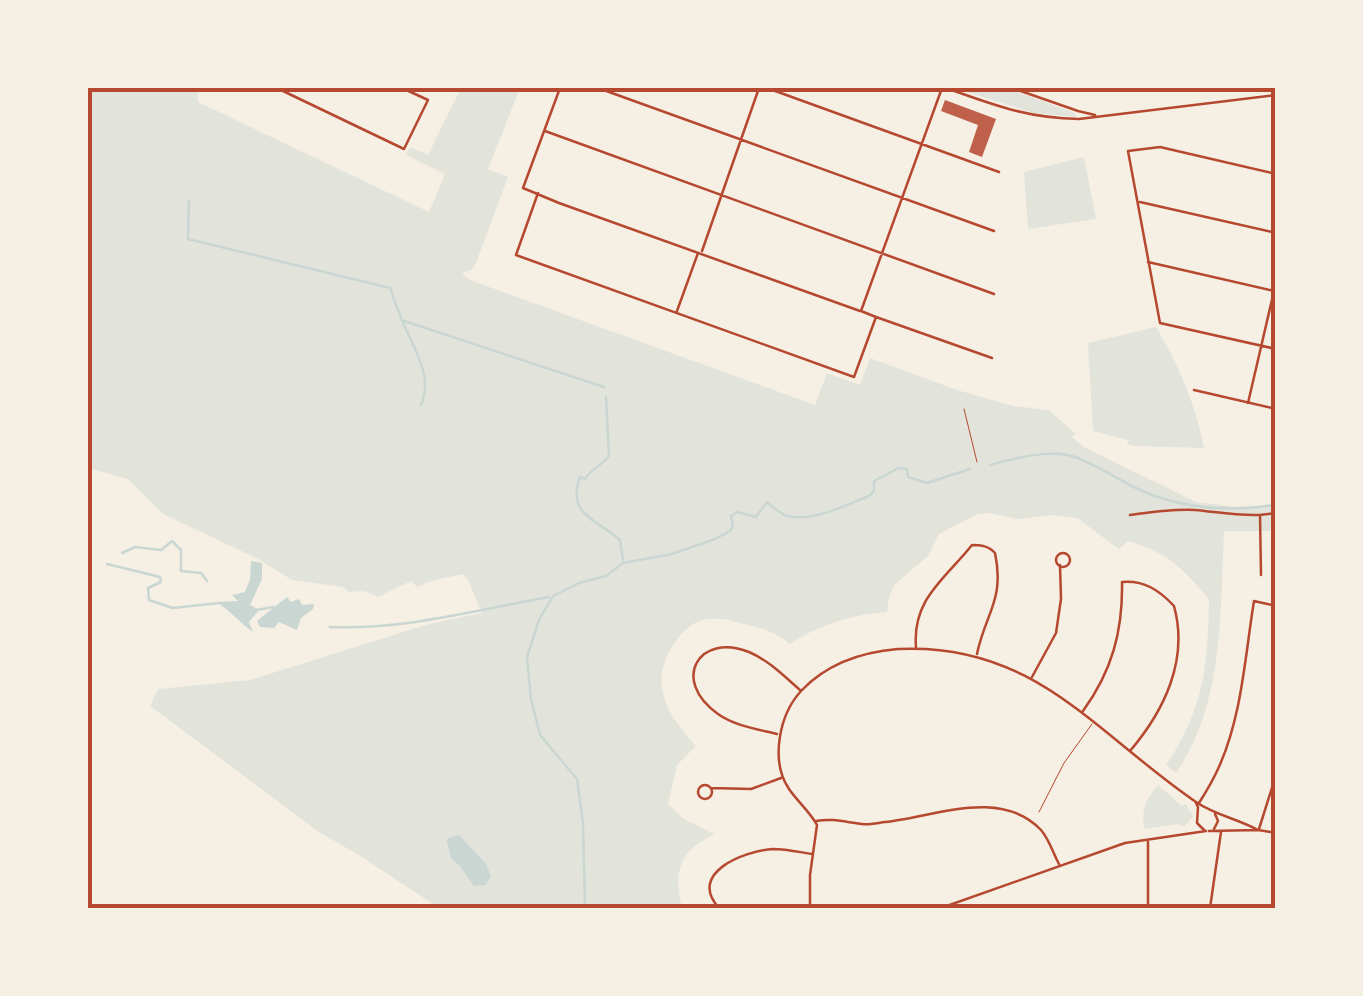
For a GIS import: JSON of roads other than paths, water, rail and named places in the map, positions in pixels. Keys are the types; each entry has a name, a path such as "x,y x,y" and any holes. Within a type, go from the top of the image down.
{"street":[{"path":"284,89 404,150 428,100 402,88"},
{"path":"560,88 522,188 992,358"},
{"path":"598,88 994,231"},
{"path":"676,312 760,88"},
{"path":"766,88 998,172"},
{"path":"861,311 944,88 1028,116 1079,119 1276,95"},
{"path":"1012,88 1102,116"},
{"path":"545,131 994,294"},
{"path":"1276,174 1160,148 1128,151 1160,323 1276,349"},
{"path":"538,193 516,255 854,377 876,317"},
{"path":"1138,202 1276,233"},
{"path":"1148,262 1274,291 1248,403"},
{"path":"1194,390 1276,409"},
{"path":"1130,515 1192,510 1232,515 1276,513"},
{"path":"1260,515 1261,576"},
{"path":"916,648 919,614 928,596 972,545 978,545 996,553 998,573 995,603 976,656"},
{"path":"1031,678 1056,633 1062,600 1060,565"},
{"path":"1082,712 1107,674 1121,615 1122,582 1144,583 1174,606 1177,654 1166,699 1130,751"},
{"path":"1191,834 1198,823 1197,803 1218,771 1230,733 1254,601 1276,606"},
{"path":"780,735 733,722 713,710 695,689 694,666 712,650 743,650 772,666 801,691"},
{"path":"810,908 812,854 818,830 783,777 780,735 785,717 801,691 831,667 882,650 956,651 1011,667 1082,712 1197,803 1258,830 1276,833"},
{"path":"1258,830 1276,775"},
{"path":"711,788 751,788 783,777"},
{"path":"816,822 834,819 865,824 904,820 941,810 1003,810 1040,828 1059,866"},
{"path":"1199,815 1213,812 1217,818 1217,824 1208,831"},
{"path":"1198,823 1208,831"},
{"path":"941,908 1125,843 1208,831 1258,830"},
{"path":"1210,908 1221,832"},
{"path":"1148,840 1148,908"},
{"path":"718,908 711,898 710,883 718,870 733,859 774,850 812,854"}],"lane":[{"path":"1039,812 1064,762 1094,722"}],"waterway":[{"path":"189,201 188,239 390,288 422,365 425,385 421,405"},
{"path":"404,321 604,387"},
{"path":"606,397 609,456 585,479 580,477 577,500 586,515 620,540 623,560"},
{"path":"990,465 1032,455 1065,455 1171,501 1223,508 1276,505"},
{"path":"585,908 583,823 577,779 540,735 531,699 527,657 539,620 553,596 606,576 623,563 672,554 715,539 730,531 731,516 737,512 756,517 767,502 785,515 809,517 869,496 874,491 874,481 899,468 907,469 908,477 927,483 970,469"},
{"path":"122,553 135,547 161,550 172,541 181,550 181,571 201,573 207,581"},
{"path":"107,564 160,577 161,582 148,588 149,600 173,608 219,603"},
{"path":"330,627 413,622 549,597"},
{"path":"256,610 273,607"}]}
